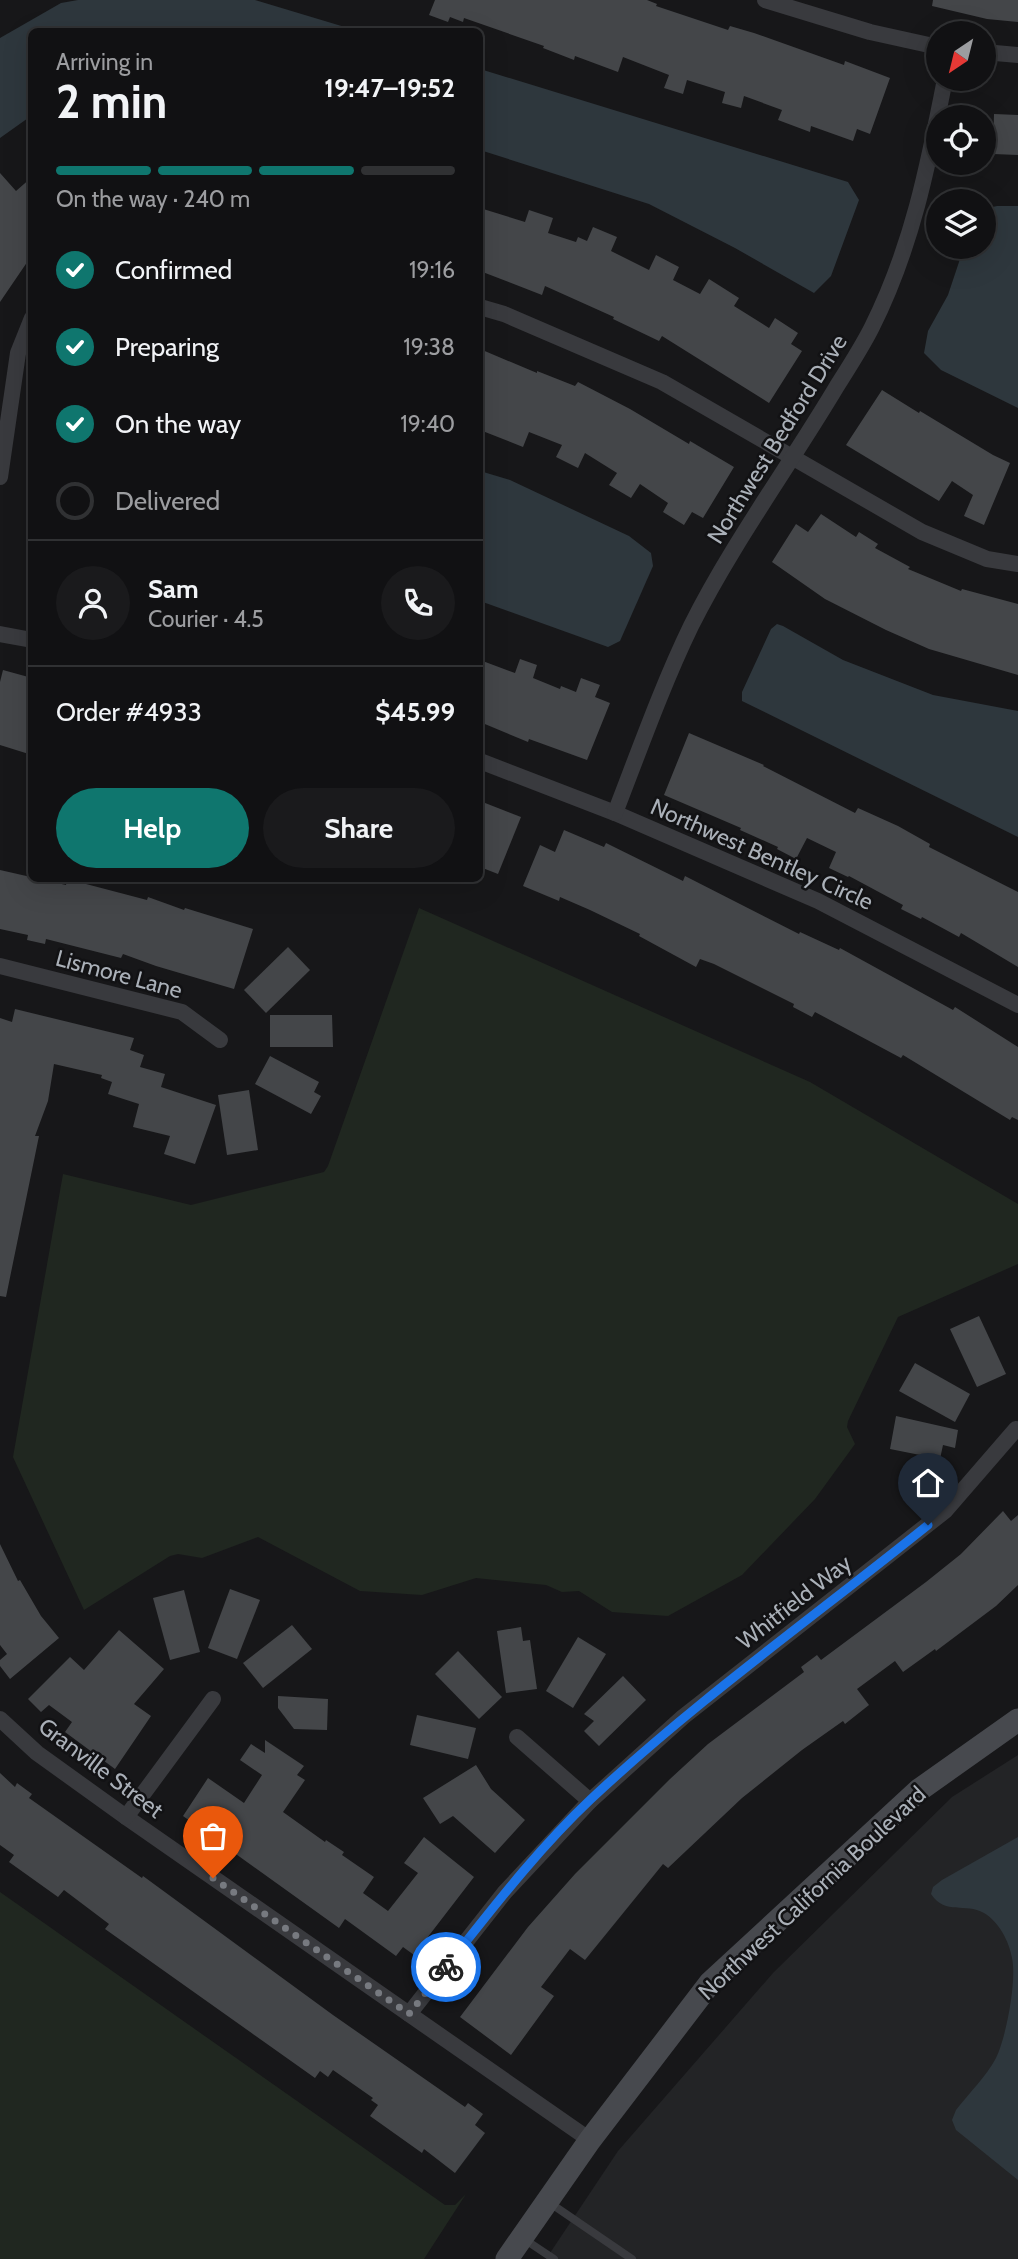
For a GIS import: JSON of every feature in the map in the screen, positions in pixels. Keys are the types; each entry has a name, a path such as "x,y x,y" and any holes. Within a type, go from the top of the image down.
{"street":[{"path":"765,0 870,32 926,44"},
{"path":"996,53 1018,55"},
{"name":"Northwest Bedford Drive","path":"615,813 667,680 692,625 734,551 872,328 903,258 926,179 943,91"},
{"path":"483,308 504,314 662,382 922,532 987,559 1018,564"},
{"path":"0,477 18,353 28,328"},
{"path":"0,634 28,639"},
{"name":"Northwest Bentley Circle","path":"483,762 615,813 818,901 1018,1005"},
{"name":"Lismore Lane","path":"0,966 182,1012 219,1040"},
{"name":"Whitfield Way","path":"409,2014 505,1892 590,1801 683,1717 945,1511 1016,1429"},
{"path":"126,1817 213,1699"},
{"name":"Granville Street","path":"0,1719 37,1753 126,1817 590,2140"},
{"name":"Northwest California Boulevard","path":"507,2259 590,2140 710,1983 919,1790 1018,1720"},
{"path":"517,1737 590,1801"}],"lane":[{"path":"547,2201 632,2259"},
{"path":"522,2237 554,2259"}],"shaded area":[{"path":"78,0 255,0 348,28 28,28 28,118 0,138 0,38 61,3"},
{"path":"483,70 848,182 859,200 831,276 814,293 735,248 649,204 483,151"},
{"path":"996,206 1018,206 1018,408 941,370 924,353 928,331 948,295 960,259 996,259"},
{"path":"483,472 510,480 629,536 651,553 653,566 620,641 608,647 483,602"},
{"path":"777,624 843,660 933,695 1018,711 1018,837 742,701 742,692 771,629"},
{"path":"419,908 810,1082 1018,1204 1018,1264 898,1317 848,1421 847,1427 855,1444 815,1499 742,1575 668,1616 612,1612 579,1591 562,1592 546,1585 476,1578 422,1595 360,1591 258,1537 202,1558 178,1554 170,1556 84,1610 13,1457 63,1174 191,1205 324,1172"},
{"path":"1018,1755 1018,2259 546,2259 618,2151 773,1973 952,1797"},
{"path":"1018,1837 1018,2180 956,2130 952,2120 956,2110 992,2065 1000,2049 1012,1994 1011,1952 1002,1932 984,1913 970,1908 943,1905 931,1894 933,1887 942,1880"},
{"path":"0,1892 445,2205 455,2205 466,2194 424,2259 0,2259"}],"building":[{"path":"435,0 647,0 657,4 656,6 728,30 730,26 754,33 844,65 845,61 890,78 870,134 857,129 853,141 811,126 810,132 778,120 782,110 744,96 741,108 722,103 725,92 687,80 683,94 664,88 669,75 623,57 618,72 575,56 574,60 543,48 544,46 464,18 463,22 450,17 448,22 429,15"},
{"path":"933,0 1018,0 1018,22 987,19 932,6"},
{"path":"996,114 1018,115 1018,155 996,154"},
{"path":"0,173 16,191 28,180 28,261 0,302"},
{"path":"483,209 525,222 529,210 553,218 548,233 576,242 578,237 587,241 593,227 617,237 611,251 649,270 656,255 679,267 673,280 700,294 709,279 739,298 734,306 769,328 775,318 798,333 791,344 802,351 769,403 662,336 659,341 545,286 542,295 483,272"},
{"path":"483,350 575,386 578,382 734,467 703,518 692,512 684,525 663,512 668,503 640,484 631,498 609,485 617,473 585,453 578,468 556,457 562,445 529,432 523,447 483,431"},
{"path":"882,390 1010,463 984,525 964,516 973,495 952,481 939,501 846,445"},
{"path":"821,514 856,537 859,532 878,544 875,548 910,567 908,569 961,591 962,589 1018,604 1018,675 929,649 886,630 825,599 772,562 796,524 808,532"},
{"path":"520,659 537,665 533,678 560,689 561,686 576,692 581,678 600,685 595,697 610,703 587,760 529,739 528,742 483,723 483,661 515,673"},
{"path":"3,670 28,677 28,754 0,745 0,682"},
{"path":"689,733 764,765 855,813 858,808 898,826 930,844 929,847 1018,892 1018,967 961,933 959,937 922,917 921,919 901,909 903,905 829,868 836,852 807,838 796,859 777,849 778,847 740,830 741,828 664,795"},
{"path":"483,802 521,817 498,874 483,868"},
{"path":"564,830 604,847 606,843 683,881 685,876 799,934 800,932 839,950 840,948 953,1010 955,1007 1018,1047 1018,1120 1012,1117 1010,1120 903,1055 901,1058 815,1012 812,1017 793,1007 794,1004 714,964 700,959 696,967 639,936 640,934 590,910 560,897 559,901 523,886 540,845 555,852"},
{"path":"0,870 28,876 28,882 66,885 66,882 78,882 147,900 148,897 253,929 234,989 123,954 121,958 46,939 45,944 27,940 28,935 0,929"},
{"path":"288,947 310,970 266,1013 244,990"},
{"path":"15,1009 134,1038 130,1050 144,1055 140,1067 165,1074 161,1087 216,1105 195,1164 164,1154 170,1136 133,1127 139,1104 108,1094 112,1082 101,1078 102,1075 54,1064 48,1101 35,1136 39,1136 6,1297 0,1296 0,1018 12,1022"},
{"path":"270,1015 332,1015 333,1047 270,1047"},
{"path":"270,1056 319,1082 314,1092 321,1096 311,1114 255,1084"},
{"path":"249,1090 258,1150 227,1155 218,1095"},
{"path":"979,1316 1006,1374 977,1387 950,1329"},
{"path":"915,1363 970,1394 955,1422 899,1391"},
{"path":"896,1416 958,1430 955,1448 943,1445 940,1459 890,1449"},
{"path":"1003,1511 1011,1521 1018,1515 1018,1585 996,1606 903,1672 895,1661 857,1689 869,1705 845,1724 843,1721 802,1750 742,1798 668,1868 663,1864 585,1960 570,1949 541,1987 554,1996 511,2055 460,2017 528,1927 575,1874 670,1779 708,1744 804,1672 801,1667 817,1655 821,1660 961,1554"},
{"path":"0,1544 18,1581 20,1580 41,1616 59,1638 10,1679 0,1666 0,1660 7,1654 0,1645"},
{"path":"230,1589 260,1600 237,1659 208,1648"},
{"path":"184,1590 200,1652 170,1660 153,1598"},
{"path":"292,1625 312,1649 263,1688 243,1663"},
{"path":"521,1627 523,1641 530,1640 537,1689 506,1693 497,1631"},
{"path":"119,1630 164,1669 134,1704 151,1716 115,1769 65,1732 72,1722 49,1705 41,1712 28,1699 70,1657 84,1670"},
{"path":"578,1637 606,1654 573,1708 546,1691"},
{"path":"458,1651 502,1697 479,1719 435,1674"},
{"path":"623,1676 646,1700 599,1746 584,1731 594,1721 584,1714"},
{"path":"278,1696 328,1699 327,1730 294,1729 278,1708"},
{"path":"417,1715 476,1728 468,1759 410,1745"},
{"path":"265,1740 304,1766 297,1775 305,1780 283,1812 344,1852 342,1855 374,1877 363,1893 388,1911 418,1873 404,1863 424,1837 474,1877 414,1955 403,1947 396,1956 345,1919 339,1928 183,1816 208,1778 244,1803 262,1775 240,1760 251,1744 265,1753"},
{"path":"476,1765 491,1789 525,1820 495,1853 453,1816 440,1824 423,1798"},
{"path":"0,1773 15,1787 17,1783 32,1794 29,1798 142,1878 143,1876 333,2015 465,2107 468,2103 483,2114 475,2125 485,2133 455,2173 424,2149 422,2153 370,2116 378,2105 371,2100 373,2098 333,2070 328,2077 320,2071 315,2078 105,1929 109,1924 64,1890 58,1897 9,1862 14,1855 0,1845"}],"way so far":[{"path":"213,1878 409,2014 446,1967"}],"route":[{"path":"446,1967 505,1892 590,1801 683,1717 928,1525"}]}
